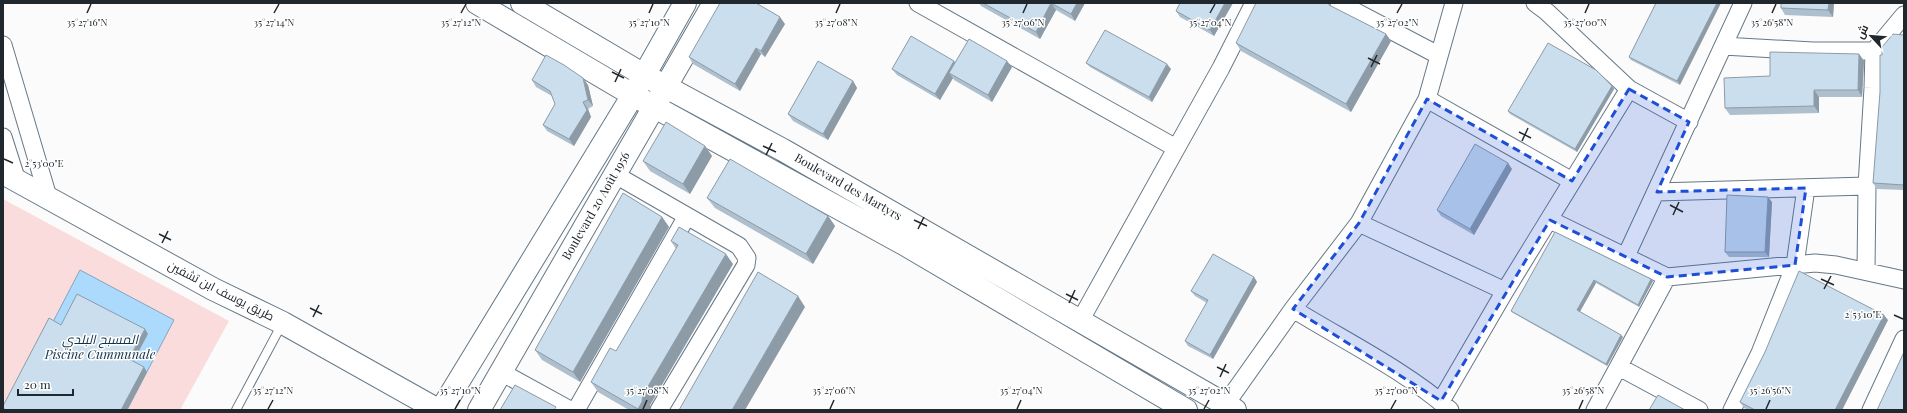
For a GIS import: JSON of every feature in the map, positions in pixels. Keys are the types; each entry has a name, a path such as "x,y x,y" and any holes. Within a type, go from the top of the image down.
{"street":[{"name":"Boulevard des Martyrs","path":"477,3 634,95 904,244 1186,410"},
{"name":"Boulevard des Martyrs","path":"522,3 644,75 783,150 1230,407"},
{"path":"441,410 634,95 685,3"},
{"name":"Boulevard 20 Août 1956","path":"479,410 714,3"},
{"path":"918,3 1176,148"},
{"path":"1080,321 1254,3"},
{"path":"1339,3 1438,55"},
{"path":"1230,407 1293,309 1359,223 1427,99 1438,55 1454,3"},
{"path":"1535,3 1547,12 1629,89 1689,122"},
{"path":"1626,256 1657,192 1743,3"},
{"path":"1866,271 1867,186 1874,51 1904,16"},
{"path":"3,45 48,197"},
{"path":"1723,46 1813,51 1874,51"},
{"path":"1293,309 1400,373 1446,406 1506,291 1629,89"},
{"path":"1427,99 1572,181"},
{"path":"3,136 10,177"},
{"path":"614,174 739,246 747,258 746,265 659,410"},
{"name":"طريق يوسف ابن تشفين","path":"10,177 213,289 283,323 438,410"},
{"path":"1657,192 1867,186"},
{"path":"1732,410 1760,353 1795,265 1806,188"},
{"path":"576,410 687,216"},
{"path":"1550,220 1667,277 1815,263 1866,271 1904,280"},
{"path":"1359,223 1506,291"},
{"path":"1595,410 1667,277"},
{"path":"1871,410 1904,339"},
{"path":"1619,367 1699,410"},
{"path":"501,372 570,410"}],"lane":[{"path":"236,410 283,323"}],"highlighted area":[{"path":"1629,89 1689,122 1657,192 1806,188 1795,265 1667,277 1550,220 1441,401 1293,309 1359,223 1427,99 1572,181"}],"shaded area":[{"path":"3,199 229,321 180,410 3,410"}],"water":[{"name":"المسبح البلدي Piscine Cummunale","path":"80,270 174,320 127,410 7,410"}],"building":[{"path":"720,3 756,3 780,17 761,51 756,48 735,84 689,57"},
{"path":"983,3 1051,3 1036,32"},
{"path":"1051,3 1077,3 1071,14"},
{"path":"1180,3 1225,3 1210,30 1176,11"},
{"path":"1256,3 1328,3 1329,5 1386,34 1346,104 1236,43"},
{"path":"1656,3 1717,3 1677,81 1629,57"},
{"path":"1781,3 1829,3 1828,10 1781,8"},
{"path":"1105,30 1167,64 1149,97 1086,63"},
{"path":"1893,34 1904,35 1904,185 1873,183 1880,92 1880,55 1882,55 1882,47"},
{"path":"911,36 954,61 935,94 892,69"},
{"path":"969,39 1007,61 988,95 949,73"},
{"path":"1548,43 1596,70 1612,86 1575,149 1508,111"},
{"path":"1770,52 1859,54 1858,90 1814,90 1814,106 1725,108 1724,78 1770,76"},
{"path":"546,55 583,78 588,100 583,102 587,110 569,139 543,125 555,104 550,91 532,80"},
{"path":"818,61 853,81 823,134 788,114"},
{"path":"666,122 705,146 683,184 643,161"},
{"path":"1475,144 1508,163 1470,229 1437,210"},
{"path":"730,159 828,216 806,254 707,198"},
{"path":"623,193 662,217 573,372 535,350"},
{"path":"1727,195 1768,197 1765,252 1725,252"},
{"path":"679,227 726,254 643,395 642,402 638,409 591,382 610,348 616,351 678,245 671,241"},
{"path":"1555,232 1651,279 1638,305 1594,280 1577,310 1621,335 1606,364 1511,311"},
{"path":"1213,254 1254,277 1210,355 1185,341 1208,300 1191,291"},
{"path":"1799,271 1884,315 1835,410 1755,410 1740,402 1765,352"},
{"path":"758,272 798,296 732,410 679,410"},
{"name":"المسبح البلدي Piscine Cummunale","path":"77,294 145,329 129,359 144,367 121,410 6,410 3,406 49,318 61,325"},
{"path":"1904,352 1904,410 1877,410"},
{"path":"515,385 556,407 554,410 500,410"},
{"path":"1658,395 1685,410 1649,410"}]}
